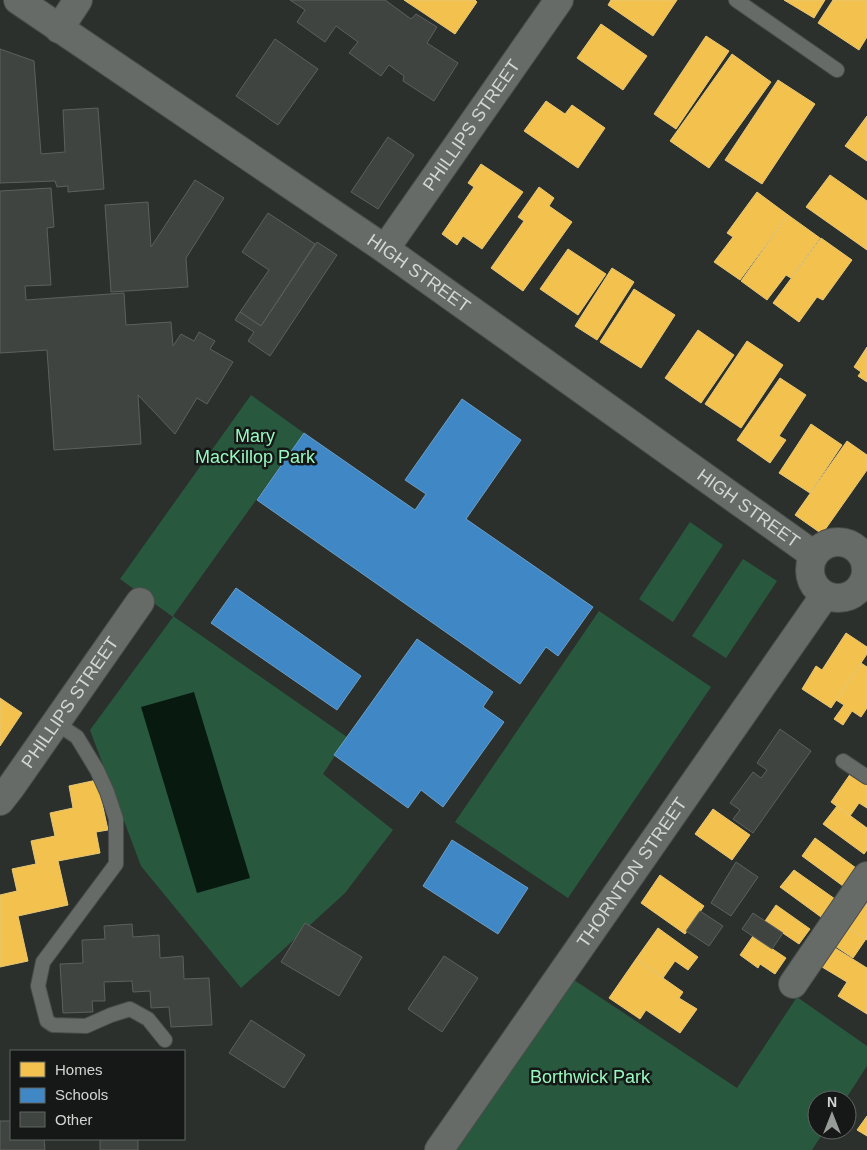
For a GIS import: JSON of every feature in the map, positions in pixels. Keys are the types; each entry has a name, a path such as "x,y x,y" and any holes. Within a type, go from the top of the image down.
{"street":[{"name":"HIGH STREET","path":"18,0 385,249 814,555"},
{"path":"59,29 78,0"},
{"name":"PHILLIPS STREET","path":"385,249 559,0"},
{"path":"860,538 860,553 866,569 864,588 840,598 825,595 812,582 810,563 814,555 820,548 828,544 860,538"},
{"name":"THORNTON STREET","path":"439,1150 825,595"},
{"name":"PHILLIPS STREET","path":"0,801 140,602"},
{"path":"793,984 867,876"}],"lane":[{"path":"736,0 837,70"},
{"path":"56,723 77,737 97,770 107,792 116,819 116,864 43,962 38,986 46,1021 53,1025 86,1026 111,1014 130,1009 148,1019 165,1040"},
{"path":"843,761 867,777"}],"green space":[{"name":"Mary MacKillop Park","path":"251,395 304,433 173,616 347,737 323,774 393,830 345,893 241,988 141,866 90,730 173,617 120,579"},
{"path":"690,522 723,545 673,622 639,599"},
{"path":"743,559 777,581 726,658 692,636"},
{"path":"599,611 711,687 568,898 455,822"},
{"name":"Borthwick Park","path":"568,976 737,1088 797,997 867,1046 867,1066 851,1090 807,1090 807,1140 818,1140 812,1150 453,1150"}],"shaded area":[{"path":"194,692 250,878 197,893 141,707"}],"building: Homes":[{"path":"404,0 475,0 477,2 455,34"},
{"path":"611,0 677,0 653,36 608,5"},
{"path":"784,0 825,0 814,18"},
{"path":"833,0 867,0 867,37 859,50 818,23"},
{"path":"601,24 647,56 623,90 577,58"},
{"path":"706,36 729,51 676,129 654,114"},
{"path":"732,54 771,82 709,168 670,141"},
{"path":"778,80 815,104 762,184 725,160"},
{"path":"546,101 565,114 572,105 605,128 578,168 524,131"},
{"path":"867,116 867,161 845,146"},
{"path":"481,164 523,192 482,249 463,236 457,245 442,234 474,187 468,183"},
{"path":"830,175 867,201 867,250 806,207"},
{"path":"539,187 554,198 549,206 572,222 523,291 491,268 524,221 518,217"},
{"path":"757,192 788,215 740,280 714,262 733,237 727,233"},
{"path":"788,215 820,238 791,278 786,275 767,300 741,281"},
{"path":"821,238 852,260 823,300 817,297 799,322 773,303"},
{"path":"568,249 606,274 578,315 540,289"},
{"path":"612,268 634,282 597,340 575,326"},
{"path":"634,289 675,315 641,368 600,342"},
{"path":"698,330 734,355 701,403 665,378"},
{"path":"747,341 783,365 741,428 705,404"},
{"path":"867,347 867,382 858,376 861,372 854,367"},
{"path":"780,378 806,395 779,436 786,440 770,463 737,440"},
{"path":"811,424 842,445 810,493 779,473"},
{"path":"847,441 867,455 867,470 822,534 795,515"},
{"path":"846,633 867,647 867,654 831,708 802,689 816,666 822,670"},
{"path":"861,663 867,667 867,708 861,717 852,711 843,725 834,719 844,705 836,700"},
{"path":"0,698 22,713 0,746"},
{"path":"853,770 867,780 867,808 859,803 850,816 831,802"},
{"path":"97,780 108,830 96,832 100,853 58,861 68,905 18,916 28,961 0,967 0,895 17,891 12,869 36,864 31,841 55,836 50,813 73,808 69,786"},
{"path":"837,806 867,828 867,850 864,854 823,824"},
{"path":"713,809 750,835 732,860 695,834"},
{"path":"815,838 856,868 843,886 802,856"},
{"path":"794,870 835,899 821,917 780,887"},
{"path":"660,875 704,906 685,934 641,903"},
{"path":"867,892 867,940 844,925"},
{"path":"776,905 810,929 799,944 765,921"},
{"path":"844,925 866,939 853,958 832,944"},
{"path":"658,928 698,957 688,970 675,961 663,978 636,959"},
{"path":"753,936 786,958 775,974 760,964 758,968 740,955"},
{"path":"835,948 867,968 867,1014 838,996 847,982 822,967"},
{"path":"636,959 683,992 679,998 697,1009 680,1033 646,1010 640,1019 609,998"},
{"path":"867,1116 867,1136 857,1130"}],"building: Schools":[{"path":"462,399 521,440 466,519 593,607 558,656 546,647 520,684 257,500 304,433 415,510 426,494 405,480"},
{"path":"236,588 361,676 337,710 211,623"},
{"path":"417,639 493,692 483,707 504,722 443,807 421,790 408,808 334,755"},
{"path":"452,840 528,888 498,934 423,886"}],"building: Other":[{"path":"290,0 385,0 411,19 416,14 437,27 427,43 458,63 434,101 403,81 404,76 389,65 381,76 349,53 358,42 336,26 325,42 297,22 305,10"},
{"path":"275,39 318,69 278,125 236,96"},
{"path":"0,49 34,61 41,154 65,152 63,110 98,108 104,189 68,192 68,186 57,187 55,181 0,183"},
{"path":"388,137 414,155 378,209 351,192"},
{"path":"195,180 224,198 186,258 188,287 111,292 105,205 148,202 151,247"},
{"path":"51,188 54,227 47,228 51,285 25,286 26,300 124,293 126,325 171,322 173,346 181,334 194,341 199,332 215,341 210,349 233,362 207,404 197,398 175,434 138,395 141,444 54,450 47,350 0,353 0,191"},
{"path":"268,213 315,244 261,326 240,312 269,270 242,252"},
{"path":"317,242 337,255 270,356 248,341 254,332 235,320 240,312 261,326"},
{"path":"780,729 811,751 753,833 733,819 740,810 730,803 753,772 761,778 767,770 757,763"},
{"path":"736,862 758,877 731,916 711,903"},
{"path":"700,911 723,926 709,946 686,931"},
{"path":"753,913 783,933 772,949 742,929"},
{"path":"305,923 362,957 339,996 281,962"},
{"path":"132,924 133,937 159,935 160,958 183,956 184,979 209,978 212,1025 171,1027 169,1007 151,1008 150,991 133,992 132,981 104,982 105,1001 92,1001 93,1012 63,1013 60,964 83,963 82,940 105,939 104,926"},
{"path":"444,956 478,978 442,1032 408,1009"},
{"path":"251,1020 305,1055 284,1088 229,1053"},
{"path":"0,1121 10,1121 10,1140 44,1140 45,1150 0,1150"},
{"path":"100,1140 138,1140 138,1150 100,1150"}]}
